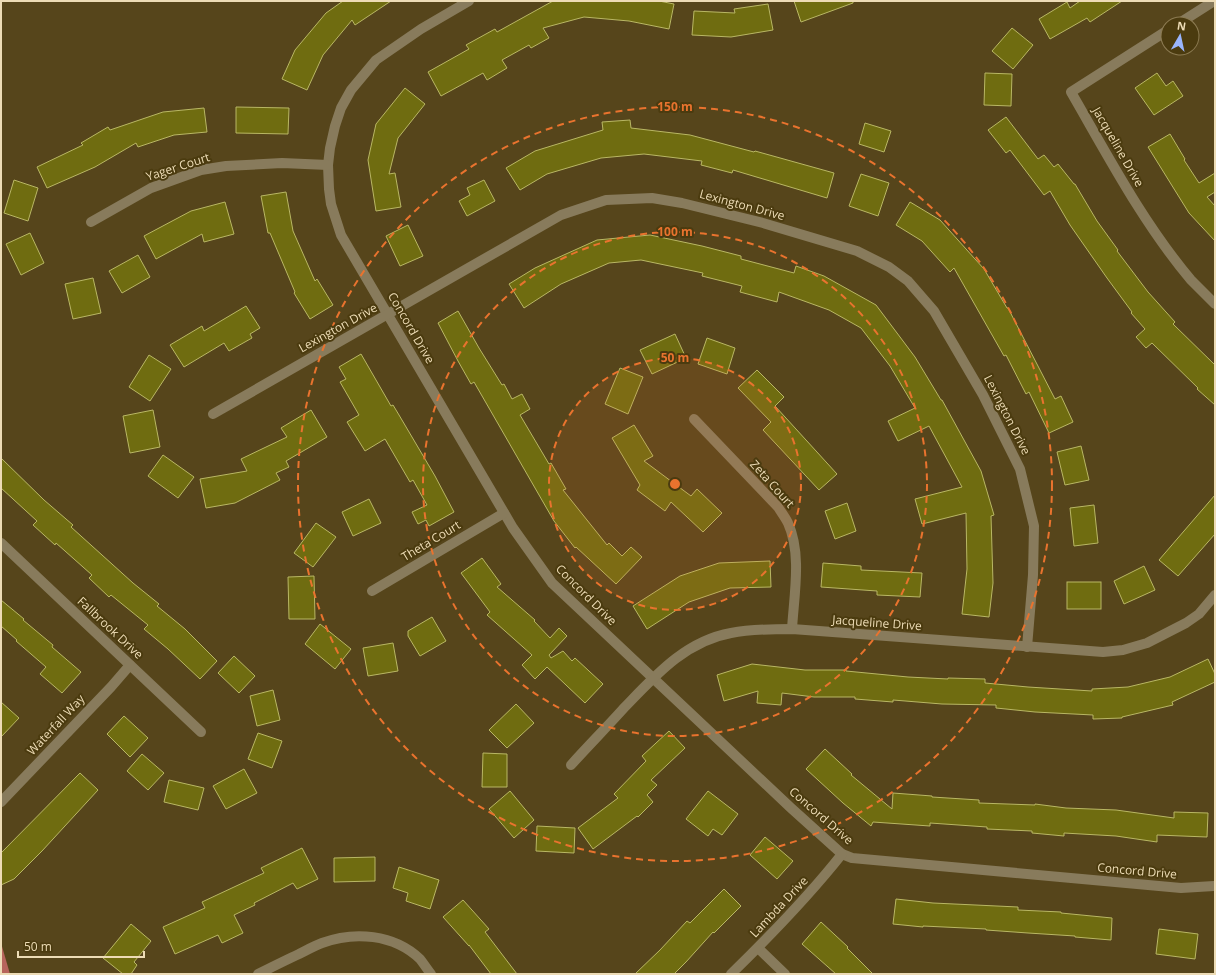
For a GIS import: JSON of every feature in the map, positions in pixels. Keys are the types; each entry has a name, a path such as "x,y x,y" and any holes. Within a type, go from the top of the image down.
{"street":[{"name":"Concord Drive","path":"468,1 421,29 376,60 351,90 341,108 330,148 328,165 331,204 341,235 513,528 552,583 791,808 842,854 852,858 1181,888 1214,886"},
{"path":"1191,16 1214,1"},
{"name":"Jacqueline Drive","path":"1160,35 1071,92 1129,193 1170,253 1192,280 1215,304"},
{"name":"Yager Court","path":"90,222 151,188 201,170 226,166 282,163 328,165"},
{"name":"Lexington Drive","path":"213,414 561,215 606,200 652,198 682,203 763,223 857,251 889,268 908,281 934,311 982,395 1020,469 1034,526 1033,575 1027,648"},
{"name":"Zeta Court","path":"694,419 778,507 788,522 797,557 792,629"},
{"name":"Theta Court","path":"372,591 504,513"},
{"name":"Fallbrook Drive","path":"1,543 201,732"},
{"name":"Jacqueline Drive","path":"571,765 665,666 684,652 709,640 730,633 761,629 792,629 1027,648 1103,652 1123,650 1147,643 1186,623 1199,614 1215,595"},
{"name":"Waterfall Way","path":"1,802 111,687 130,665"},
{"name":"Lambda Drive","path":"731,974 816,887 842,854"},
{"path":"258,974 321,943 346,936 353,936 380,938 394,943 408,950 420,960 431,974"},
{"path":"758,948 785,974"}],"shaded area":[{"path":"1,943 10,974 1,974"}],"building":[{"path":"343,1 391,1 355,25 352,20 323,55 307,90 282,79 295,50 326,13"},
{"path":"553,1 659,1 674,4 669,29 629,21 584,17 543,28 549,38 531,48 529,45 502,60 507,68 487,80 483,73 441,96 428,72 469,49 466,45 495,29 497,32"},
{"path":"794,1 853,1 853,3 801,22"},
{"path":"1080,1 1122,1 1090,22 1087,18 1050,39 1039,19 1067,2 1070,8"},
{"path":"768,4 773,30 731,37 692,35 694,11 735,13 734,9"},
{"path":"1012,28 1033,45 1013,69 992,51"},
{"path":"985,73 1012,74 1011,106 984,105"},
{"path":"1157,73 1166,86 1173,81 1183,96 1154,115 1135,88"},
{"path":"405,88 425,104 398,138 389,174 395,173 401,207 376,211 368,160 376,124"},
{"path":"236,107 289,108 288,134 236,133"},
{"path":"204,108 207,132 174,135 138,147 136,143 95,167 47,188 37,167 83,145 81,143 108,127 110,130 163,112"},
{"path":"1006,117 1038,159 1044,155 1054,167 1058,164 1075,184 1097,221 1118,250 1117,251 1148,292 1175,322 1173,324 1215,365 1215,405 1197,389 1198,388 1152,343 1146,348 1136,337 1145,329 1131,313 1132,312 1070,225 1050,191 1044,195 1010,150 1006,153 988,130"},
{"path":"630,120 631,128 690,135 834,173 827,198 733,170 732,173 701,165 702,161 644,154 601,158 547,174 520,190 506,168 535,151 603,130 602,122"},
{"path":"865,123 891,131 884,152 859,144"},
{"path":"1170,134 1199,183 1215,173 1215,192 1207,197 1215,206 1215,241 1189,213 1148,147"},
{"path":"861,174 889,183 878,216 849,206"},
{"path":"14,180 38,188 28,221 4,213"},
{"path":"484,180 495,201 467,216 459,201 470,195 467,188"},
{"path":"286,192 293,231 315,281 317,279 333,305 310,319 294,293 295,292 270,233 268,233 261,196"},
{"path":"225,202 234,234 204,242 202,234 156,259 144,236 191,211"},
{"path":"910,202 940,220 984,269 1008,308 1055,399 1061,396 1073,422 1049,433 1029,392 1026,394 1006,355 1004,356 954,268 950,272 922,241 896,225"},
{"path":"408,225 423,256 400,266 386,236"},
{"path":"30,233 44,263 21,275 6,244"},
{"path":"650,235 741,256 741,259 794,273 796,266 824,276 876,305 915,357 942,400 981,471 994,515 991,516 993,583 989,617 962,614 967,569 966,513 922,524 915,499 962,487 929,426 898,441 888,421 915,408 890,366 861,328 829,310 779,292 777,302 740,292 742,286 702,276 703,273 641,260 609,263 561,284 524,308 509,284 535,268 597,240"},
{"path":"138,255 150,277 122,293 109,271"},
{"path":"93,278 101,313 73,319 65,284"},
{"path":"246,306 260,328 250,334 252,338 229,351 224,343 184,367 170,345 202,326 204,331"},
{"path":"458,311 479,348 502,385 504,384 512,399 522,394 530,409 520,415 549,464 551,463 566,489 563,490 607,545 609,543 622,556 631,547 642,557 616,584 576,547 575,548 554,521 474,382 471,384 438,323"},
{"path":"675,334 686,358 652,374 640,350"},
{"path":"707,338 735,348 727,374 698,364"},
{"path":"361,354 391,406 393,405 435,476 454,512 429,526 426,520 418,524 412,512 427,505 413,480 410,482 385,439 365,451 347,422 359,415 340,382 346,379 339,367"},
{"path":"149,355 171,369 150,401 129,387"},
{"path":"620,368 643,377 628,414 605,404"},
{"path":"757,370 784,397 775,406 837,474 819,490 763,430 771,422 738,388"},
{"path":"153,410 160,447 130,453 123,416"},
{"path":"311,410 327,437 286,461 289,467 276,473 280,480 235,503 206,508 200,479 247,471 241,459 287,437 281,428"},
{"path":"634,425 653,456 644,461 691,496 697,489 722,513 703,532 671,502 665,511 637,490 640,485 612,438"},
{"path":"1081,446 1089,480 1065,485 1057,452"},
{"path":"163,455 194,477 178,498 148,476"},
{"path":"1,458 44,500 73,525 71,527 133,583 159,604 157,606 185,629 217,661 200,679 144,629 148,625 111,595 109,597 89,578 92,575 33,525 37,521 1,488"},
{"path":"1215,495 1215,534 1178,576 1159,560"},
{"path":"369,499 381,523 353,536 342,512"},
{"path":"847,503 856,531 835,539 825,511"},
{"path":"1094,505 1098,543 1074,546 1070,508"},
{"path":"316,523 336,537 313,567 294,553"},
{"path":"482,558 501,584 497,587 535,620 534,621 550,638 559,628 567,636 549,655 551,658 563,651 572,661 575,658 603,684 585,703 547,667 535,679 522,665 532,655 487,615 490,612 461,573"},
{"path":"770,561 771,587 730,588 689,602 647,629 633,606 680,576 719,563"},
{"path":"823,563 861,566 861,570 922,573 920,597 877,595 877,591 821,587"},
{"path":"1144,566 1155,590 1124,604 1114,581"},
{"path":"314,576 315,619 289,619 288,577"},
{"path":"1067,582 1101,582 1101,609 1067,609"},
{"path":"1,600 53,645 52,647 81,672 62,693 40,674 46,667 1,626"},
{"path":"432,617 446,641 420,656 408,636 408,631"},
{"path":"320,624 351,649 335,669 305,644"},
{"path":"393,643 398,671 368,676 363,648"},
{"path":"234,656 255,676 239,693 218,673"},
{"path":"1208,659 1215,674 1215,682 1172,702 1173,705 1122,718 1093,719 1093,715 996,708 996,705 942,704 893,700 893,702 855,699 855,697 814,697 782,693 781,705 757,703 758,691 724,701 717,675 752,664 805,670 846,670 908,677 985,679 985,683 1092,691 1092,689 1128,687 1170,677"},
{"path":"273,690 280,720 257,726 250,696"},
{"path":"1,702 19,718 1,737"},
{"path":"516,704 534,723 507,748 489,730"},
{"path":"124,716 148,738 130,757 107,734"},
{"path":"669,731 685,748 651,780 657,785 647,795 653,802 638,817 637,816 593,849 578,828 618,798 614,794 646,761 642,756"},
{"path":"258,733 282,741 272,768 248,759"},
{"path":"825,749 852,774 851,775 892,809 893,793 979,800 979,803 1035,804 1066,808 1116,810 1174,818 1174,812 1208,813 1207,837 1157,835 1157,842 1116,836 1064,833 1064,836 1032,833 1032,831 987,829 987,827 930,823 930,826 873,822 871,826 806,769"},
{"path":"483,753 507,754 507,787 482,787"},
{"path":"142,754 164,773 148,790 127,771"},
{"path":"244,769 257,793 226,809 213,786"},
{"path":"80,773 98,790 14,879 1,885 1,853"},
{"path":"169,780 204,788 198,810 164,802"},
{"path":"510,791 534,820 514,838 489,809"},
{"path":"708,791 738,814 722,835 713,829 708,836 686,819"},
{"path":"537,826 575,828 574,853 536,851"},
{"path":"765,837 793,861 777,879 750,855"},
{"path":"302,848 318,879 297,889 293,883 254,903 255,905 234,915 243,933 222,943 218,935 175,954 163,927 205,908 202,902 264,873 261,868"},
{"path":"375,857 375,881 334,882 334,858"},
{"path":"399,867 439,880 430,909 406,901 408,893 393,888"},
{"path":"724,889 741,906 714,933 713,932 674,974 635,974 687,921 690,923"},
{"path":"896,899 933,903 1018,907 1018,910 1061,912 1112,918 1111,940 986,929 923,927 893,924"},
{"path":"463,900 489,929 485,932 517,974 491,974 469,945 443,917"},
{"path":"821,922 848,947 847,948 873,974 836,974 802,944"},
{"path":"131,924 151,941 134,962 137,965 131,974 123,974 103,958"},
{"path":"1159,929 1198,934 1195,959 1156,954"}]}
